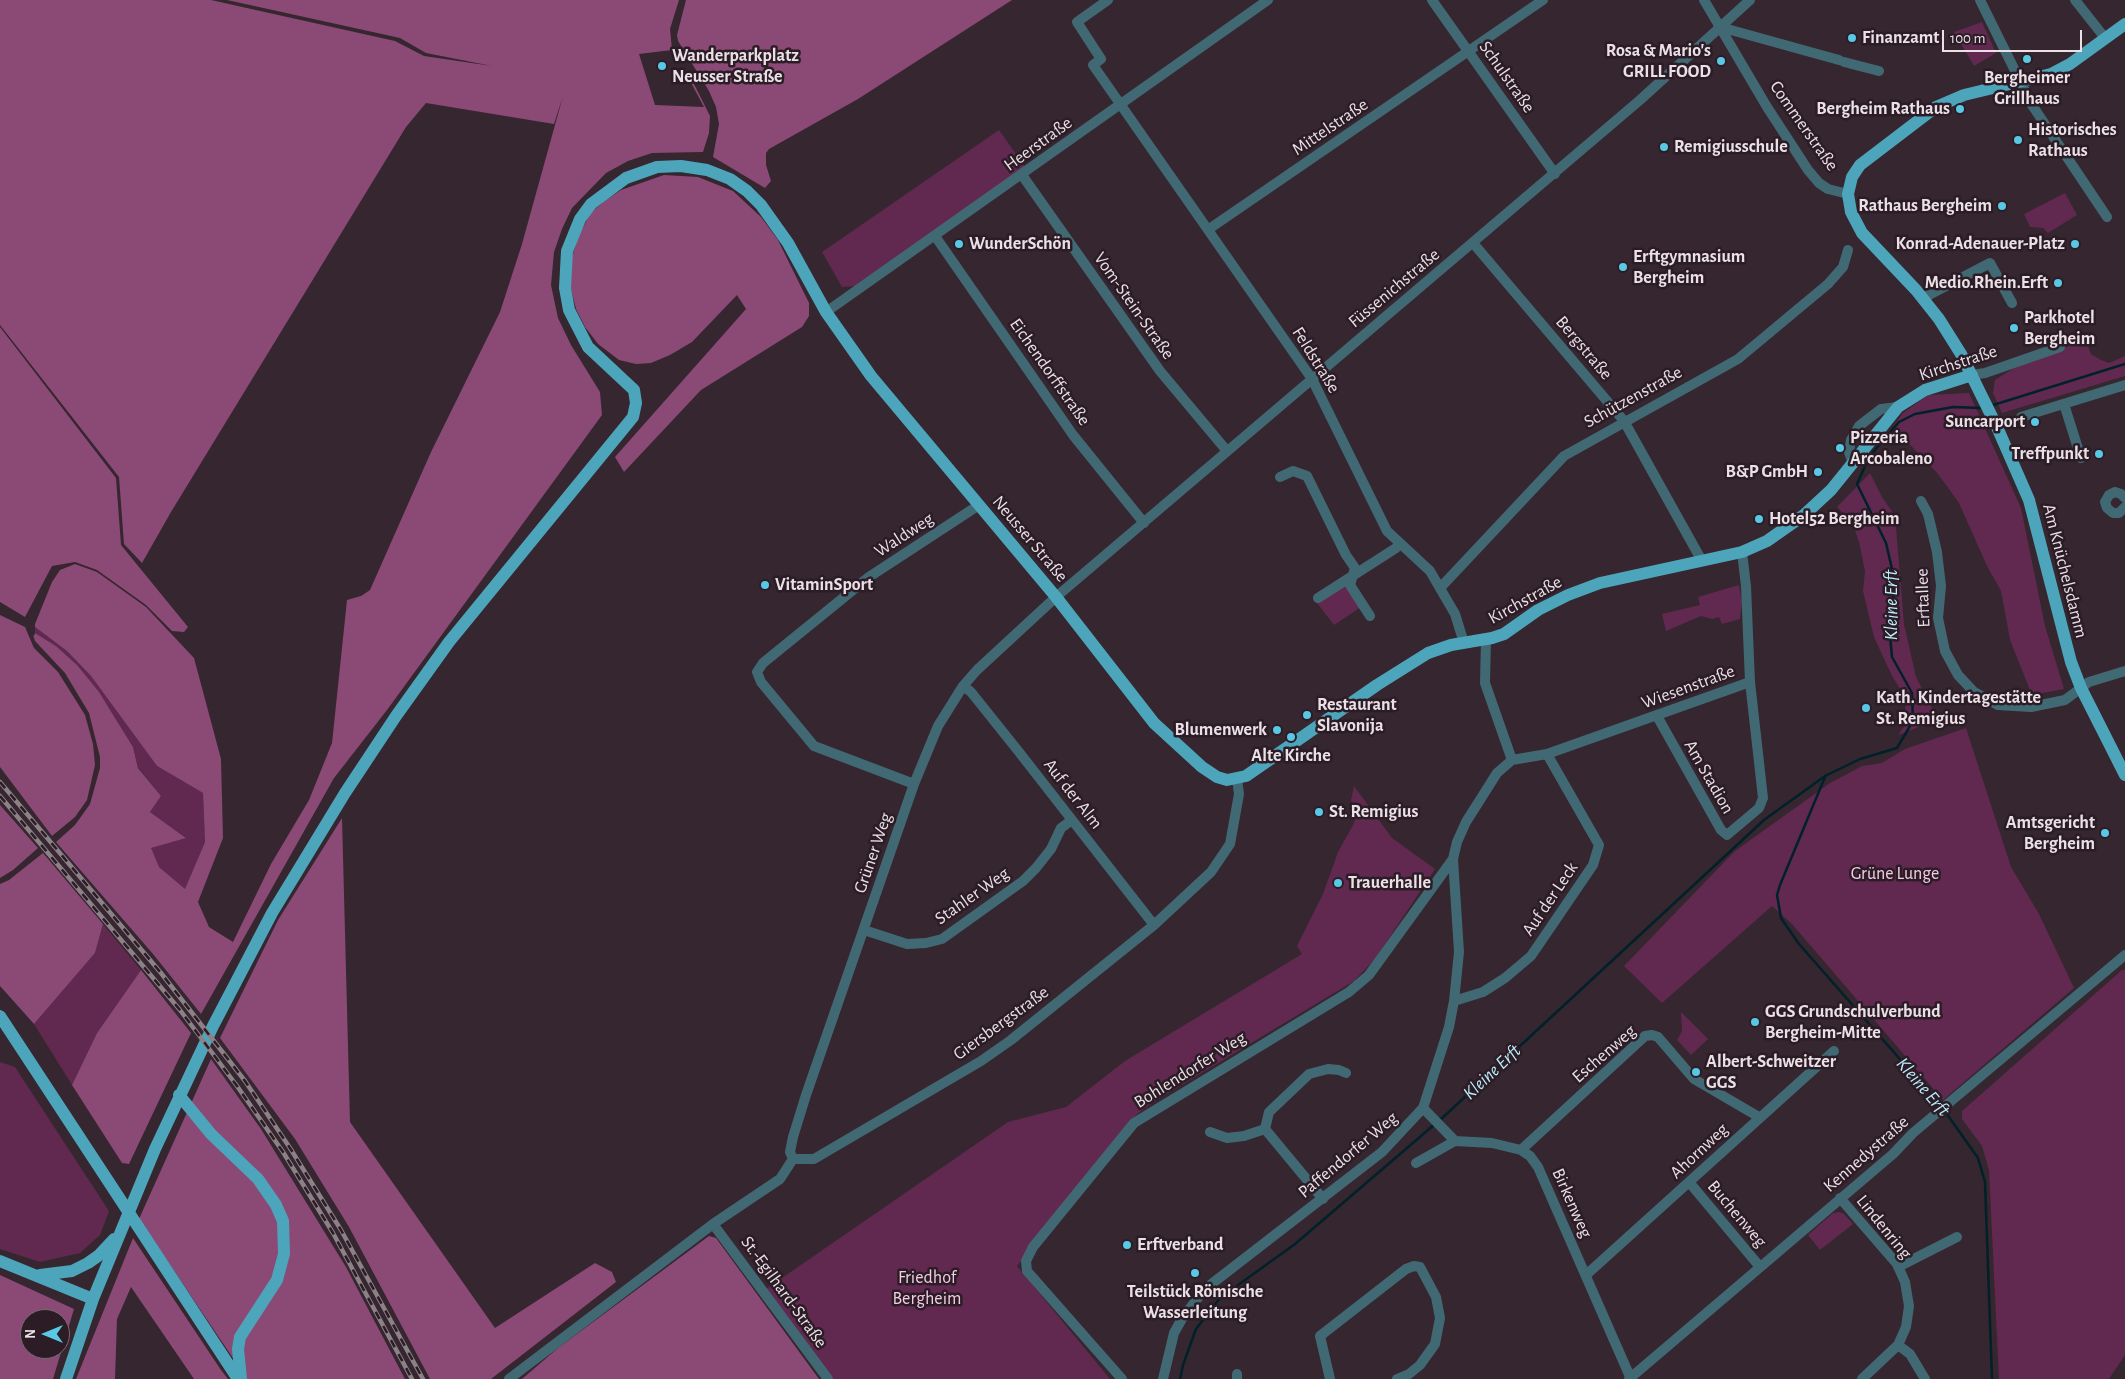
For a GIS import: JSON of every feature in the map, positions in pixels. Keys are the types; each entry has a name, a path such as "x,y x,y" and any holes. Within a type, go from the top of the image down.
{"main road":[{"path":"1975,381 1940,318 1862,233 1851,212 1848,194 1852,177 1860,165 1936,107 1964,95 2057,71 2125,24"},
{"name":"Neusser Straße","path":"66,1379 93,1299 179,1095 272,913 396,716 449,642 633,417 636,403 634,390 588,347 569,310 565,288 567,251 580,218 591,204 626,178 656,167 688,166 707,170 730,180 747,191 773,220 826,312 866,370 1056,597 1154,723 1202,767 1217,777 1237,779"},
{"name":"Kirchstraße","path":"1237,779 1246,776 1377,685 1428,653 1464,642 1504,634 1538,610 1568,594 1600,582 1742,552 1767,541 1804,515 1831,490 1898,407 1925,390 1958,378 1975,381"},
{"name":"Am Knüchelsdamm","path":"1975,381 2029,500 2065,642 2081,688 2125,774"},
{"path":"0,1016 4,1032 240,1379"},
{"path":"179,1095 211,1134 258,1179 276,1205 283,1221 284,1254 277,1280 240,1337 238,1349 240,1379"},
{"path":"37,1275 72,1271 88,1263 98,1256 119,1234"},
{"path":"0,1261 93,1299"}],"street":[{"name":"Feldstraße","path":"1108,0 1077,22 1101,59 1093,65 1312,379 1387,531 1430,570 1455,614 1464,642"},
{"name":"Heerstraße","path":"826,312 1268,0"},
{"name":"Schulstraße","path":"1432,0 1555,174"},
{"name":"Mittelstraße","path":"1209,229 1543,0"},
{"name":"Commerstraße","path":"1704,0 1767,107 1808,170 1819,183 1828,189 1848,194"},
{"name":"Füssenichstraße","path":"1056,597 1555,174 1750,0"},
{"path":"1980,0 2032,104 2107,217"},
{"path":"2075,0 2105,38"},
{"path":"1720,27 1879,71"},
{"name":"Vom-Stein-Straße","path":"1022,175 1160,371 1226,451"},
{"name":"Eichendorffstraße","path":"935,236 1073,435 1144,523"},
{"name":"Bergstraße","path":"1473,243 1624,421 1702,561"},
{"name":"Schützenstraße","path":"1441,587 1564,456 1738,359 1828,284 1843,267 1848,250"},
{"path":"1923,298 1990,263 2012,303"},
{"name":"Kirchstraße","path":"1975,381 1984,373 2060,347"},
{"path":"2021,418 2125,385"},
{"path":"2064,404 2081,458"},
{"name":"Kirchstraße","path":"1853,464 1850,446 1859,426 1881,408 1898,407"},
{"path":"1280,477 1293,471 1307,476 1346,555 1355,568 1350,585 1370,616"},
{"path":"2124,512 2112,512 2107,508 2105,502 2112,493 2118,493 2125,498"},
{"name":"Erftallee","path":"1921,500 1928,514 1937,552 1941,586 1938,618 1940,633 1945,651 1958,675 1974,692 1998,705 2032,707 2065,700 2088,682 2125,671"},
{"name":"Waldweg","path":"914,784 814,746 761,682 758,672 763,662 869,577 979,505"},
{"path":"1318,598 1400,543"},
{"name":"Wiesenstraße","path":"1512,760 1547,754 1750,682 1746,586 1742,552"},
{"name":"Grüner Weg","path":"793,1159 790,1152 792,1137 914,784 938,726 963,686 977,670 1056,597"},
{"path":"1486,639 1485,683 1512,760"},
{"name":"Am Stadion","path":"1657,716 1716,822 1727,835 1759,808 1763,798 1750,682"},
{"name":"Auf der Alm","path":"963,686 971,692 1154,925"},
{"name":"Auf der Leck","path":"1454,1001 1483,992 1505,978 1531,956 1593,865 1599,845 1547,754"},
{"name":"Paffendorfer Weg","path":"1163,1379 1174,1333 1184,1316 1206,1289 1382,1152 1426,1112 1449,1027 1454,1001 1459,952 1453,860 1457,842 1466,822 1497,773 1512,760"},
{"name":"Giersbergstraße","path":"793,1159 814,1159 981,1061 1011,1040 1154,925 1211,872 1230,844 1239,794 1237,779"},
{"name":"Stahler Weg","path":"864,930 907,944 926,943 942,939 1023,881 1051,849 1061,828 1072,820"},
{"name":"Bohlendorfer Weg","path":"1122,1379 1027,1271 1026,1261 1033,1247 1134,1124 1349,992 1369,975 1453,860"},
{"name":"Kennedystraße","path":"1630,1379 2125,955"},
{"name":"Eschenweg","path":"1521,1150 1645,1036 1652,1035 1658,1037 1694,1080 1759,1117"},
{"name":"Ahornweg","path":"1586,1275 1834,1051"},
{"path":"1323,1199 1266,1129 1269,1112 1309,1074 1328,1069 1339,1070 1346,1074"},
{"path":"1426,1112 1455,1141"},
{"path":"1210,1132 1227,1138 1244,1136 1266,1129"},
{"path":"1416,1164 1455,1141 1492,1143 1521,1150"},
{"name":"Birkenweg","path":"1521,1150 1530,1156 1538,1167 1630,1379"},
{"path":"510,1379 714,1224 780,1179 793,1159"},
{"name":"Buchenweg","path":"1689,1182 1760,1267"},
{"name":"Lindenring","path":"1840,1198 1898,1267 1905,1282 1909,1306 1906,1327 1898,1345 1862,1379"},
{"name":"St.-Egilhard-Straße","path":"714,1224 828,1379"},
{"path":"1898,1267 1957,1237"},
{"path":"1330,1379 1320,1336 1406,1269 1414,1266 1420,1267 1436,1297 1440,1318 1435,1344 1420,1365 1397,1379"},
{"path":"1898,1345 1910,1354 1925,1379"}],"green space":[{"path":"1982,22 1996,53 1974,66 1954,32"},
{"path":"999,130 1026,168 856,286 842,287 822,252"},
{"path":"2065,193 2077,215 2048,233 2043,228 2030,227 2024,214"},
{"path":"2085,339 2091,354 2101,360 2109,363 2125,356 2125,376 2002,413 1993,393 1995,380 2014,368"},
{"path":"1969,393 2021,508 2045,626 2064,689 2032,695 2010,640 2001,591 1987,566 1959,503 1938,474 1893,427 1903,413 1928,395"},
{"path":"1870,473 1882,497 1895,516 1904,624 1916,677 1940,723 1919,727 1898,735 1906,724 1905,697 1892,676 1874,637 1863,591 1865,571 1853,524 1837,507"},
{"path":"1344,585 1347,586 1361,607 1334,625 1317,603"},
{"path":"1739,585 1742,602 1740,619 1722,624 1719,617 1712,619 1701,616 1666,631 1662,614 1700,605 1698,597"},
{"path":"35,627 67,651 91,676 157,766 203,793 205,842 185,890 159,867 150,848 185,837 150,812 161,796 138,767 133,747 109,708 77,665 56,646 35,633"},
{"name":"Grüne Lunge","path":"1966,728 2011,867 2039,914 2074,988 1943,1100 1792,924 1772,906 1662,1003 1624,966 1735,851 1830,783 1862,766 1882,763 1905,749"},
{"name":"Friedhof Bergheim","path":"1354,786 1392,838 1435,869 1375,959 1354,981 1155,1101 1136,1115 1017,1266 1110,1379 833,1379 766,1289 1008,1122 1066,1107 1125,1061 1302,954 1297,946 1323,894 1338,852 1356,816 1351,800"},
{"path":"103,924 141,970 97,1033 72,1085 34,1024 95,953"},
{"path":"2122,970 2125,970 2125,1355 2109,1379 1999,1379 1989,1170 1982,1146 1962,1119 1962,1111"},
{"path":"1681,1012 1708,1039 1691,1055 1677,1040 1682,1031"},
{"path":"0,1062 15,1067 109,1211 100,1235 80,1253 40,1262 0,1249"},
{"path":"1839,1212 1844,1214 1853,1224 1820,1250 1808,1235 1833,1213"}],"shaded area":[{"path":"0,0 211,0 395,41 424,56 492,66 426,53 400,38 227,0 679,0 670,29 672,50 639,54 655,105 704,107 689,79 691,78 710,116 709,133 703,152 652,153 628,161 606,173 572,208 554,252 551,285 558,318 571,345 600,392 602,415 387,710 334,778 201,1014 153,954 56,842 75,825 90,804 100,768 100,757 89,713 65,673 35,641 33,635 35,633 56,646 77,665 99,692 133,747 138,768 161,796 150,812 186,838 151,848 159,867 185,889 205,842 203,793 157,766 91,676 67,651 35,627 35,624 52,582 60,570 75,564 97,572 146,607 194,658 221,759 223,838 198,902 209,927 233,942 271,864 309,800 332,743 347,600 361,596 370,590 431,452 500,312 522,244 563,96 554,124 426,103 406,127 171,512 142,563 124,544 119,477 0,325"},
{"path":"686,0 1012,0 858,99 769,149 766,153 766,165 771,181 765,188 713,157 719,124 716,107 709,91 678,41 677,35"},
{"path":"664,175 698,177 733,191 761,217 778,240 809,303 809,316 802,327 701,390 624,472 615,457 746,309 737,295 692,342 670,355 651,363 636,364 619,360 598,344 585,327 576,309 570,285 571,259 579,235 591,212 606,200 621,190"},
{"path":"0,327 116,478 121,545 188,627 184,632 172,631 146,605 97,570 75,562 52,566 25,617 0,602"},
{"path":"0,615 25,627 34,648 58,672 85,715 93,744 95,765 87,800 75,817 52,836 0,767"},
{"path":"0,805 38,848 13,870 0,878"},
{"path":"342,818 350,1122 495,1328 595,1263 612,1272 616,1282 491,1379 430,1379 349,1227 295,1139 220,1038 278,920"},
{"path":"43,853 103,924 95,953 34,1024 0,986 0,884 9,880"},
{"path":"141,970 191,1033 129,1164 122,1163 72,1085 97,1033"},
{"path":"211,1059 261,1129 346,1267 405,1379 247,1379 139,1219"},
{"path":"709,1236 716,1238 819,1379 522,1379 558,1348"},
{"path":"133,1238 228,1379 194,1379 131,1287 117,1319 115,1379 76,1379"},
{"path":"0,1275 74,1309 70,1322 70,1309 20,1309 20,1359 59,1359 53,1379 0,1379"}],"waterway":[{"name":"Kleine Erft","path":"1990,406 2125,364"},
{"name":"Kleine Erft","path":"1439,1121 1764,820 1825,776 1860,759 1897,748 1913,721 1912,693 1892,657 1889,625 1895,582 1886,543 1857,484 1869,457 1899,422 1915,414 1953,407 1982,408"},
{"name":"Kleine Erft","path":"1825,777 1780,885 1777,895 1781,918 1799,944 1941,1106"},
{"name":"Kleine Erft","path":"1944,1110 1978,1158 1985,1182 1992,1379"},
{"name":"Kleine Erft","path":"1180,1379 1196,1329 1220,1298 1295,1244 1435,1124"}],"railway":[{"path":"0,782 161,973 245,1081 290,1148 341,1230 423,1379"},
{"path":"0,796 180,1010 237,1086 283,1152 333,1233 412,1379"}],"place":[{"name":"Finanzamt","path":"1852,38"},
{"name":"Bergheimer Grillhaus","path":"2027,59"},
{"name":"Rosa & Mario's GRILL FOOD","path":"1721,61"},
{"name":"Wanderparkplatz Neusser Straße","path":"662,66"},
{"name":"Bergheim Rathaus","path":"1960,109"},
{"name":"Historisches Rathaus","path":"2018,140"},
{"name":"Remigiusschule","path":"1664,147"},
{"name":"Rathaus Bergheim","path":"2002,206"},
{"name":"WunderSchön","path":"959,244"},
{"name":"Konrad-Adenauer-Platz","path":"2075,244"},
{"name":"Erftgymnasium Bergheim","path":"1623,267"},
{"name":"Medio.Rhein.Erft","path":"2058,283"},
{"name":"Parkhotel Bergheim","path":"2014,328"},
{"name":"Suncarport","path":"2035,422"},
{"name":"Pizzeria Arcobaleno","path":"1840,448"},
{"name":"Treffpunkt","path":"2099,454"},
{"name":"B&P GmbH","path":"1818,472"},
{"name":"Hotel52 Bergheim","path":"1759,519"},
{"name":"VitaminSport","path":"765,585"},
{"name":"Kath. Kindertagestätte St. Remigius","path":"1866,708"},
{"name":"Restaurant Slavonija","path":"1307,715"},
{"name":"Blumenwerk","path":"1277,730"},
{"name":"Alte Kirche","path":"1291,737"},
{"name":"St. Remigius","path":"1319,812"},
{"name":"Amtsgericht Bergheim","path":"2105,833"},
{"name":"Trauerhalle","path":"1338,883"},
{"name":"GGS Grundschulverbund Bergheim-Mitte","path":"1755,1022"},
{"name":"Albert-Schweitzer GGS","path":"1696,1072"},
{"name":"Erftverband","path":"1127,1245"},
{"name":"Teilstück Römische Wasserleitung","path":"1195,1273"}]}
